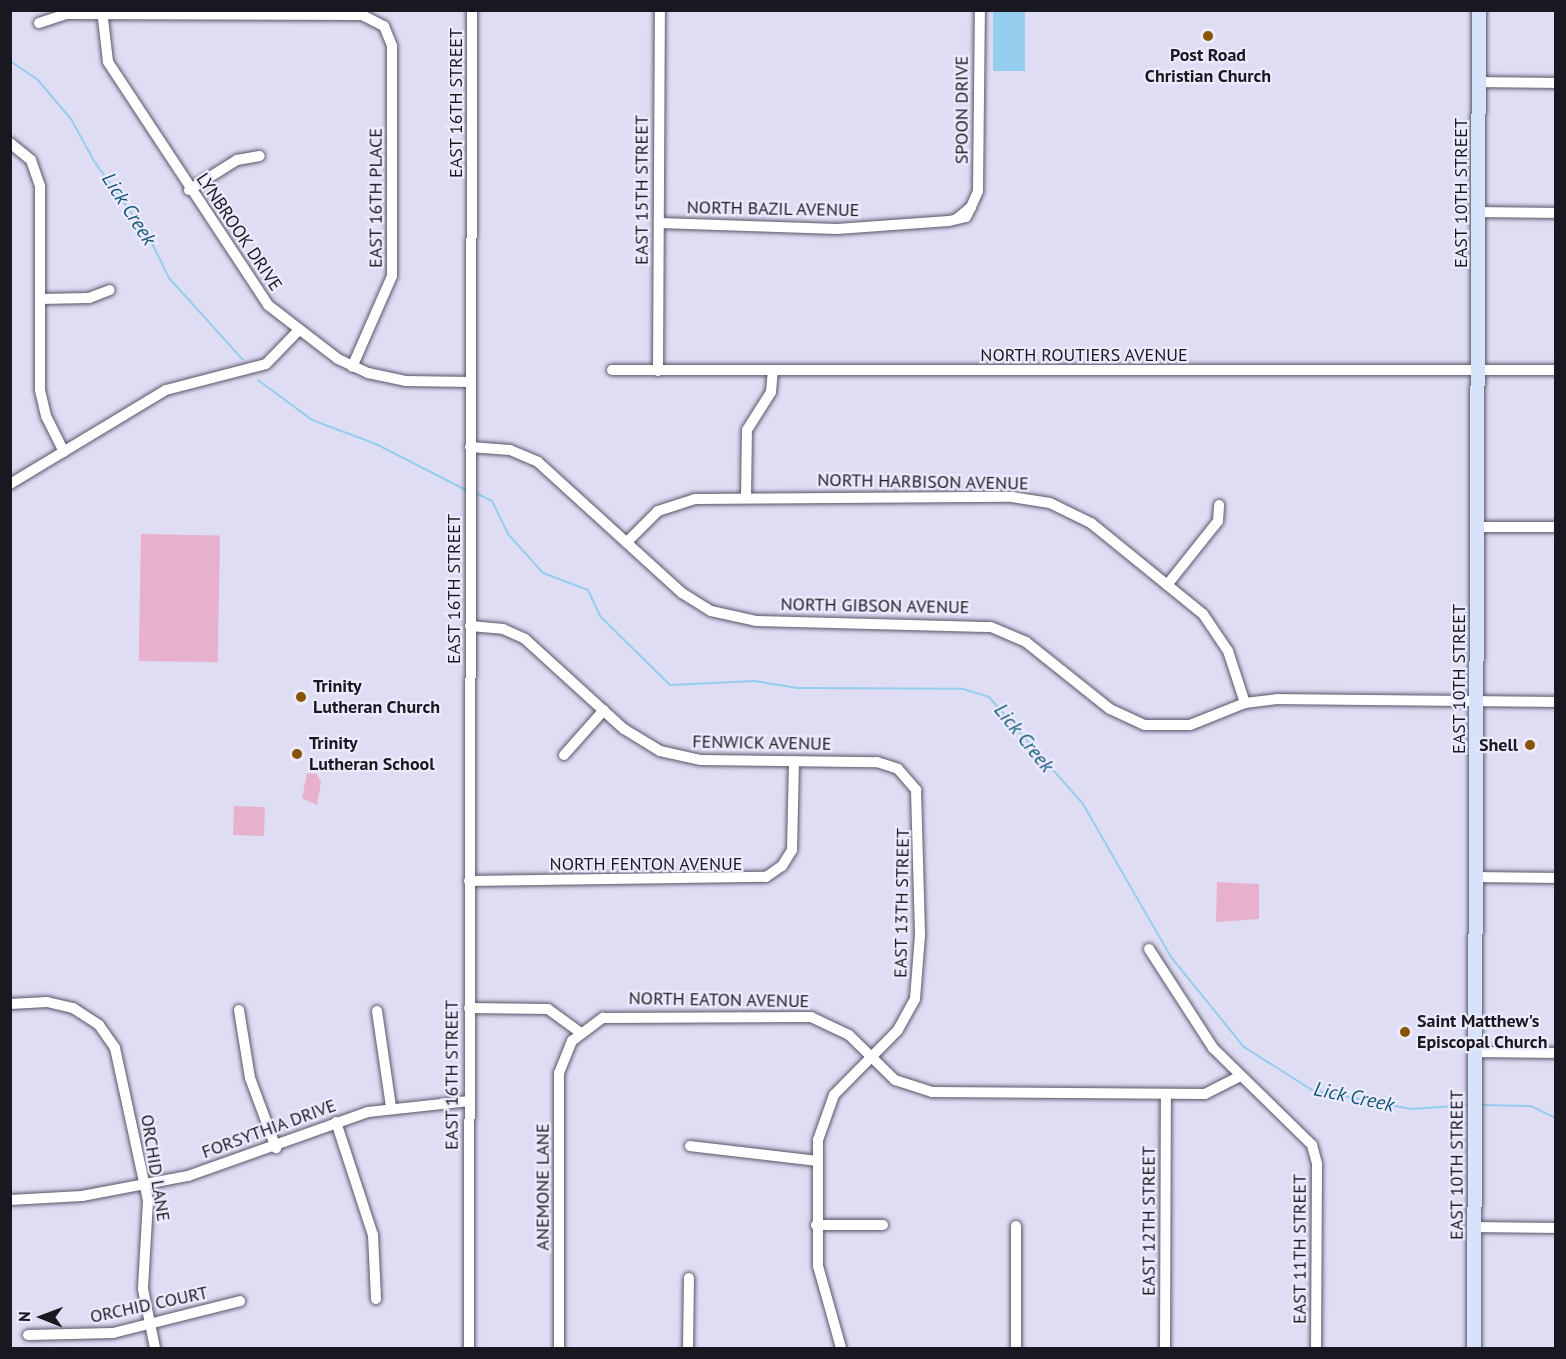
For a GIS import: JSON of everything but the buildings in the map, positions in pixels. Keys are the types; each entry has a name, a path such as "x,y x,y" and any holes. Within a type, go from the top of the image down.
{"main road":[{"name":"EAST 10TH STREET","path":"1474,1348 1479,10"}],"street":[{"name":"EAST 16TH STREET","path":"469,1348 472,10"},
{"name":"EAST 15TH STREET","path":"658,371 660,10"},
{"name":"SPOON DRIVE","path":"958,218 969,215 978,191 980,10"},
{"name":"LYNBROOK DRIVE","path":"102,12 108,62 258,294 299,330 352,367 397,381 471,382"},
{"path":"39,23 60,14 102,12"},
{"name":"EAST 16TH PLACE","path":"102,12 362,15 382,23 392,46 392,276 352,367"},
{"path":"1479,82 1556,83"},
{"path":"10,143 31,160 40,186 42,401 64,452"},
{"path":"189,190 237,160 260,156"},
{"path":"1479,212 1556,213"},
{"name":"NORTH BAZIL AVENUE","path":"659,223 826,230 958,218"},
{"path":"40,299 89,298 110,290"},
{"path":"10,484 166,390 266,364 299,330"},
{"name":"NORTH ROUTIERS AVENUE","path":"612,370 1556,370"},
{"path":"746,498 747,430 771,392 772,371"},
{"name":"NORTH GIBSON AVENUE","path":"470,447 503,448 538,462 685,595 725,616 991,627 1032,646 1116,713 1152,726 1194,724 1245,704 1276,699 1556,702"},
{"name":"NORTH HARBISON AVENUE","path":"627,542 649,518 672,504 746,498 1035,499 1085,519 1167,585 1216,631 1245,704"},
{"path":"1167,585 1218,521 1219,505"},
{"path":"1477,527 1556,527"},
{"name":"FENWICK AVENUE","path":"470,626 499,628 525,639 636,738 675,756 880,762 911,782"},
{"path":"564,755 604,710"},
{"name":"NORTH FENTON AVENUE","path":"469,880 766,878 782,866 792,850 794,761"},
{"name":"EAST 13TH STREET","path":"841,1348 820,1278 816,1225 820,1129 834,1095 903,1023 919,984 920,808 911,782"},
{"path":"1476,876 1556,878"},
{"name":"EAST 11TH STREET","path":"1149,949 1179,1002 1239,1077 1291,1122 1312,1145 1317,1164 1316,1348"},
{"name":"ORCHID LANE","path":"10,1004 62,1005 105,1031 118,1060 150,1221 143,1288 155,1348"},
{"path":"469,1008 545,1009 567,1018 580,1032"},
{"path":"239,1010 250,1078 276,1148"},
{"path":"377,1011 391,1107"},
{"name":"NORTH EATON AVENUE","path":"580,1032 621,1014 802,1015 839,1028 895,1080 927,1092 1213,1093 1239,1077"},
{"name":"ANEMONE LANE","path":"559,1348 559,1072 580,1032"},
{"path":"1476,1052 1556,1053"},
{"name":"EAST 12TH STREET","path":"1165,1348 1166,1094"},
{"name":"FORSYTHIA DRIVE","path":"10,1200 82,1196 144,1184 276,1148 336,1122 391,1107 469,1101"},
{"path":"336,1122 373,1235 376,1299"},
{"path":"690,1146 817,1161"},
{"path":"816,1225 883,1225"},
{"path":"1016,1226 1016,1348"},
{"path":"1475,1227 1556,1228"},
{"path":"688,1278 688,1348"},
{"name":"ORCHID COURT","path":"28,1335 91,1335 149,1325 240,1300"}],"shaded area":[{"path":"141,534 220,535 218,662 139,661"},
{"path":"307,773 317,774 321,782 317,805 302,798"},
{"path":"234,806 265,807 264,836 233,835"},
{"path":"1217,882 1259,884 1259,919 1216,922"}],"water":[{"path":"993,11 1025,11 1025,71 993,71"}],"waterway":[{"name":"Lick Creek","path":"10,61 37,79 71,119 94,161 150,239 169,278 243,360"},
{"name":"Lick Creek","path":"258,380 312,420 376,444 466,490"},
{"name":"Lick Creek","path":"476,493 492,501 508,534 543,573 588,590 600,616 670,685 755,681 797,688 963,689 989,697 1083,804 1171,957 1244,1047 1312,1090 1411,1109 1469,1105"},
{"name":"Lick Creek","path":"1483,1105 1531,1106 1556,1118"}],"place":[{"name":"Post Road Christian Church","path":"1208,36"},
{"name":"Trinity Lutheran Church","path":"301,697"},
{"name":"Shell","path":"1530,745"},
{"name":"Trinity Lutheran School","path":"297,754"},
{"name":"Saint Matthew's Episcopal Church","path":"1405,1032"}]}
